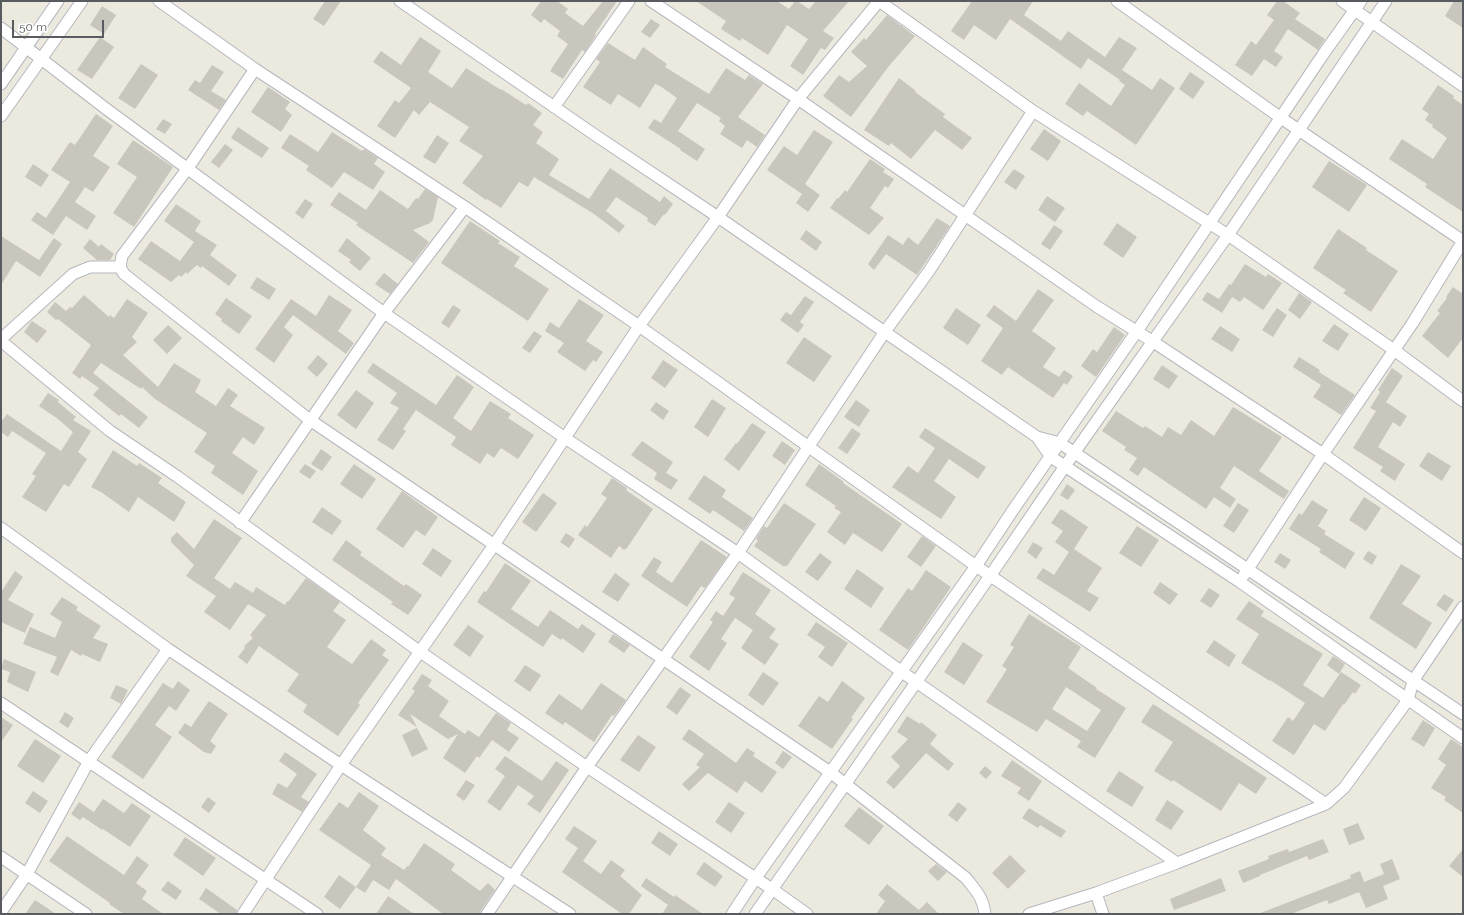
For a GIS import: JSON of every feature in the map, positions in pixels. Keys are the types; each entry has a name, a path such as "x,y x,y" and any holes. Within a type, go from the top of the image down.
{"street":[{"path":"1,84 58,1"},
{"path":"1,116 82,1"},
{"path":"159,1 255,69 465,207 639,326 990,576 1326,804"},
{"path":"400,1 1037,437 1060,443 1463,714"},
{"path":"554,107 629,1"},
{"path":"651,1 798,99 1096,306 1152,341 1323,454 1463,553"},
{"path":"243,914 267,880 341,765 494,545 639,326 718,218 798,99 879,1 1033,111 1228,235 1394,350 1463,401"},
{"path":"1116,1 1298,130 1463,241 1430,297 1323,454 1240,582"},
{"path":"1342,1 1371,23 1463,86"},
{"path":"732,914 830,772 976,566 1013,510 1137,332 1361,1"},
{"path":"754,914 846,784 1065,465 1228,235 1386,1"},
{"path":"1,28 109,111 384,313 565,438 738,553 902,672 1177,863"},
{"path":"255,69 188,168 122,256 120,267 124,274 310,420 830,772 966,878 977,891 983,902 985,914"},
{"path":"487,914 587,767 738,553 884,333 929,272 964,215 1033,111"},
{"path":"240,523 384,313 465,207"},
{"path":"120,267 90,267 73,274 1,340 110,431 178,477 419,652 587,767 772,889 807,914"},
{"path":"1037,437 1051,457 1240,582 1463,738"},
{"path":"1,528 168,649 341,765 570,914"},
{"path":"1029,914 1096,893 1177,863 1326,804 1344,788 1408,700 1413,681 1463,607"},
{"path":"1,912 27,874 89,761 168,649"},
{"path":"1,703 317,914"},
{"path":"1,857 86,914"},
{"path":"1096,893 1103,914"}],"building":[{"path":"325,1 341,1 324,26 313,19"},
{"path":"541,1 557,1 568,9 565,13 583,26 603,1 617,1 585,52 582,50 563,79 550,71 568,44 557,36 560,31 544,19 541,23 531,15"},
{"path":"696,1 777,1 789,9 795,1 797,1 809,9 816,1 849,1 823,31 834,38 825,50 821,48 803,75 790,66 808,39 787,25 768,55 742,38 740,41 721,29 726,21"},
{"path":"972,1 1033,1 1024,15 1061,41 1068,31 1105,57 1119,37 1137,48 1122,70 1152,90 1160,78 1175,88 1136,145 1087,111 1083,116 1065,104 1079,83 1111,106 1125,85 1119,81 1120,80 1088,58 1081,69 1010,19 996,40 974,25 964,40 951,31"},
{"path":"1277,1 1283,1 1300,13 1295,19 1325,39 1318,50 1288,29 1274,51 1283,57 1276,67 1264,59 1252,76 1235,65 1251,41 1256,45 1274,20 1267,15"},
{"path":"1454,1 1463,1 1463,28 1445,16"},
{"path":"102,6 116,15 104,34 90,25"},
{"path":"887,15 915,36 889,66 851,117 823,96 839,75 849,82 867,66 851,52 864,38 866,40"},
{"path":"651,19 660,25 650,38 641,32"},
{"path":"100,37 114,47 92,79 77,70"},
{"path":"420,37 441,51 428,72 452,88 466,68 526,105 528,103 542,113 533,125 543,132 536,143 559,159 549,175 589,199 610,168 660,202 664,196 673,204 655,226 647,221 648,218 616,197 606,211 625,226 619,233 594,214 534,177 528,187 519,182 501,208 487,199 486,200 462,183 483,156 459,141 469,127 430,102 419,115 414,110 395,138 377,126 395,100 399,103 411,88 373,62 381,51 401,65"},
{"path":"608,43 635,60 643,47 667,64 665,67 709,94 726,68 745,80 749,75 763,84 738,117 765,135 757,147 747,140 742,148 720,134 725,126 719,121 721,118 697,103 678,131 705,149 697,161 648,128 654,119 661,123 677,98 660,86 655,84 640,108 618,94 611,105 583,87 600,62 596,59"},
{"path":"141,64 158,75 135,109 118,98"},
{"path":"212,65 224,72 211,91 226,100 219,110 188,90 195,80 200,83"},
{"path":"1190,72 1205,82 1193,99 1179,89"},
{"path":"899,78 945,114 943,117 972,138 962,150 935,130 911,159 891,143 889,146 864,130"},
{"path":"1438,85 1454,96 1453,98 1463,105 1463,212 1425,187 1427,184 1389,159 1402,139 1433,159 1447,138 1425,120 1429,114 1422,109"},
{"path":"268,87 290,102 285,109 292,115 281,132 251,112"},
{"path":"96,114 113,126 93,156 110,167 93,192 85,187 75,202 96,216 87,230 66,216 53,235 31,220 37,212 46,218 70,182 51,170 70,142 75,145"},
{"path":"163,119 172,124 165,134 156,129"},
{"path":"238,127 269,148 262,158 231,138"},
{"path":"1044,129 1061,141 1048,161 1030,149"},
{"path":"814,130 833,142 805,184 820,195 808,212 796,203 802,194 767,170 784,146 797,155"},
{"path":"332,132 362,151 364,149 378,158 374,164 385,172 373,190 344,172 332,188 306,170 309,166 281,148 290,134 318,152"},
{"path":"437,135 449,143 435,164 423,157"},
{"path":"133,140 173,167 134,227 113,213 137,177 117,164"},
{"path":"225,144 233,150 219,168 211,162"},
{"path":"870,159 885,169 883,172 894,179 888,188 885,186 870,208 884,218 869,235 830,208 845,190 847,192"},
{"path":"1329,161 1367,185 1349,212 1312,187"},
{"path":"33,164 49,175 41,187 25,177"},
{"path":"1014,169 1025,176 1016,190 1004,182"},
{"path":"425,189 438,197 433,220 430,223 413,230 429,242 413,263 356,225 358,223 330,205 339,192 366,210 380,190 408,209"},
{"path":"1047,196 1065,208 1055,222 1038,210"},
{"path":"305,199 313,204 303,219 295,213"},
{"path":"176,204 201,221 195,231 217,245 210,255 237,275 229,286 202,266 201,268 197,265 187,274 186,272 181,277 179,275 171,282 138,259 151,241 180,261 194,242 164,221"},
{"path":"937,218 950,226 917,275 886,254 874,270 868,264 888,235 903,245 908,237 918,245"},
{"path":"470,221 500,241 498,243 520,257 514,266 549,289 528,321 441,263"},
{"path":"1117,223 1137,237 1123,258 1103,244"},
{"path":"1054,225 1063,231 1050,250 1041,244"},
{"path":"1338,229 1398,271 1371,312 1343,293 1346,290 1313,268"},
{"path":"806,230 822,242 816,251 800,239"},
{"path":"1,236 39,260 54,238 62,244 40,277 16,261 1,285"},
{"path":"347,238 371,258 360,271 349,262 351,260 338,251"},
{"path":"90,239 99,247 101,244 114,254 110,260 97,260 83,248"},
{"path":"1245,264 1266,277 1268,274 1282,283 1263,310 1244,297 1240,302 1232,297 1222,313 1202,300 1207,292 1219,299 1229,284 1231,285"},
{"path":"384,273 398,284 390,294 375,284"},
{"path":"257,277 276,289 269,300 250,288"},
{"path":"1453,287 1463,294 1463,338 1448,358 1422,336 1440,313 1437,311"},
{"path":"1038,289 1054,300 1032,331 1056,348 1043,367 1059,377 1064,370 1073,376 1067,385 1064,383 1053,398 1008,367 1002,375 981,361 1003,328 986,316 994,305 1016,321"},
{"path":"1299,293 1312,302 1300,319 1288,310"},
{"path":"84,295 109,317 110,315 114,318 127,299 148,313 132,337 137,342 123,355 158,387 174,363 201,380 195,392 216,406 228,388 238,395 230,406 265,428 254,445 243,437 232,453 258,471 243,495 211,473 215,466 194,452 207,433 155,399 142,387 141,389 101,363 93,373 148,417 139,428 121,414 119,416 93,395 99,388 82,376 80,379 72,373 91,345 47,312 55,302 66,311 70,307 72,308"},
{"path":"329,295 352,310 338,331 354,343 346,354 293,315 284,327 293,335 274,363 255,349 291,299 316,316"},
{"path":"805,296 814,302 800,322 804,325 798,333 780,320 786,312 791,315"},
{"path":"226,298 252,316 239,334 221,321 222,319 215,314"},
{"path":"579,299 604,315 586,341 603,352 596,362 593,360 585,371 557,352 564,343 545,331 550,322 559,328"},
{"path":"453,305 461,310 449,328 441,323"},
{"path":"956,308 981,325 968,345 943,328"},
{"path":"1277,308 1287,315 1273,337 1262,330"},
{"path":"32,321 47,331 37,343 24,332"},
{"path":"1334,324 1349,334 1338,351 1322,341"},
{"path":"168,325 182,338 167,354 153,340"},
{"path":"1220,326 1240,339 1232,352 1211,339"},
{"path":"1114,327 1125,335 1096,377 1081,366 1093,349 1097,352"},
{"path":"534,331 542,336 530,353 522,348"},
{"path":"804,337 832,356 814,382 786,363"},
{"path":"318,355 328,364 317,377 307,368"},
{"path":"1299,357 1355,395 1341,415 1313,397 1321,385 1293,367"},
{"path":"663,360 678,370 665,388 651,378"},
{"path":"373,363 436,405 457,375 474,387 453,418 471,431 490,401 511,414 508,418 534,435 518,459 501,448 494,458 487,453 480,464 451,445 456,437 416,410 403,429 406,431 393,450 377,440 399,408 390,403 397,393 367,372"},
{"path":"1162,365 1178,376 1169,389 1153,379"},
{"path":"1392,368 1403,376 1386,402 1407,416 1400,427 1393,422 1378,447 1405,464 1395,481 1380,471 1383,467 1353,448 1376,411 1370,408 1380,392 1378,390"},
{"path":"356,390 374,403 356,429 337,415"},
{"path":"48,393 59,400 58,402 76,417 73,420 91,431 78,452 87,459 69,487 64,484 46,512 22,497 36,476 32,474 46,453 12,431 8,437 1,432 1,422 7,414 61,451 73,432 58,419 39,406"},
{"path":"712,399 726,408 708,437 694,427"},
{"path":"856,400 870,410 859,427 844,417"},
{"path":"656,402 669,411 663,420 650,410"},
{"path":"1233,407 1282,437 1259,471 1289,491 1284,499 1234,466 1220,488 1236,499 1230,508 1214,497 1206,509 1144,467 1138,476 1129,470 1137,458 1124,450 1126,447 1102,431 1116,411 1143,428 1145,426 1162,437 1168,427 1181,435 1191,420 1214,436"},
{"path":"752,423 766,432 739,471 724,459"},
{"path":"852,428 861,434 847,454 838,448"},
{"path":"925,428 986,467 978,479 949,459 934,481 956,497 941,519 892,487 908,466 918,473 935,448 919,437"},
{"path":"642,441 673,462 666,473 678,480 671,490 654,479 657,473 631,455"},
{"path":"782,441 795,450 785,465 772,456"},
{"path":"321,449 332,457 322,471 311,464"},
{"path":"113,450 137,466 139,463 162,478 158,483 186,502 174,522 138,497 129,512 101,492 91,487"},
{"path":"1428,452 1451,466 1442,481 1419,466"},
{"path":"305,464 316,471 310,479 299,472"},
{"path":"354,464 376,479 362,499 340,484"},
{"path":"819,464 844,482 843,483 902,524 882,552 853,533 845,545 827,532 841,512 834,508 836,506 805,485"},
{"path":"704,475 726,490 722,497 753,518 744,531 713,510 710,514 688,499"},
{"path":"612,478 653,509 627,548 624,550 619,546 611,558 578,535 585,525 587,527 607,498 601,494"},
{"path":"1067,484 1075,490 1068,500 1060,495"},
{"path":"402,491 438,517 425,536 416,530 403,548 376,529"},
{"path":"543,493 557,503 536,532 522,522"},
{"path":"1364,497 1381,508 1366,531 1349,520"},
{"path":"1312,500 1328,510 1318,526 1326,531 1324,534 1355,553 1345,569 1319,552 1321,549 1289,529 1299,513 1302,515"},
{"path":"784,503 816,524 787,566 783,566 754,546 758,541 756,539 764,526 767,528"},
{"path":"1238,503 1249,510 1234,533 1223,526"},
{"path":"322,507 342,521 332,535 312,522"},
{"path":"1061,509 1088,527 1074,549 1102,568 1087,591 1099,598 1090,612 1036,578 1043,568 1054,575 1069,552 1055,542 1063,531 1051,523"},
{"path":"214,519 242,538 214,578 230,589 235,582 253,593 256,587 285,605 306,578 340,602 333,611 346,620 327,647 352,664 371,639 386,650 382,655 389,660 358,703 360,705 338,736 303,712 307,705 287,691 299,674 259,646 247,664 238,657 245,648 244,646 253,638 250,635 266,615 248,604 230,630 204,612 216,596 186,576 194,565 171,542 171,538 177,532 194,549"},
{"path":"1137,526 1159,540 1141,567 1119,553"},
{"path":"566,533 575,539 569,548 560,542"},
{"path":"922,536 936,546 921,567 907,557"},
{"path":"346,540 362,552 360,555 404,586 406,584 422,595 408,615 391,604 393,602 332,560"},
{"path":"701,540 727,557 705,588 701,586 687,607 641,576 654,557 662,562 656,572 672,583"},
{"path":"1033,542 1043,548 1036,559 1027,552"},
{"path":"433,548 452,561 441,577 422,564"},
{"path":"1368,551 1377,556 1372,565 1363,559"},
{"path":"820,553 832,562 818,581 805,572"},
{"path":"1280,553 1291,560 1285,569 1274,562"},
{"path":"505,563 531,581 511,609 538,627 550,610 578,629 582,624 596,634 583,653 562,638 561,640 552,634 543,647 477,602 484,591 486,592"},
{"path":"1401,564 1421,576 1402,604 1432,623 1416,649 1369,618"},
{"path":"857,569 884,588 871,608 844,589"},
{"path":"926,570 951,587 908,650 879,630 908,588 912,591"},
{"path":"15,571 23,577 8,600 34,614 25,633 1,622 1,592"},
{"path":"743,572 771,590 755,614 776,629 769,638 779,644 765,665 741,648 753,630 735,618 721,639 727,643 709,671 689,657 713,622 710,620 716,611 723,616 735,598 729,594"},
{"path":"615,573 630,584 618,602 602,592"},
{"path":"1160,582 1178,594 1170,605 1153,593"},
{"path":"1209,588 1220,595 1211,608 1200,601"},
{"path":"1444,594 1454,600 1446,612 1436,605"},
{"path":"62,597 78,607 76,610 101,626 93,638 108,644 100,662 82,654 81,656 71,650 58,676 50,672 57,657 23,644 30,627 55,638 62,622 50,614"},
{"path":"1249,601 1264,611 1261,616 1323,654 1303,685 1323,698 1341,672 1361,685 1355,694 1353,692 1344,705 1343,704 1325,731 1314,724 1294,755 1272,741 1288,717 1293,721 1305,703 1241,663 1259,634 1236,619"},
{"path":"1029,614 1081,647 1068,668 1097,688 1096,689 1126,708 1095,758 1077,747 1081,741 1046,719 1037,732 986,702 1007,669 1002,666 1014,647 1010,645","holes":["1066,687 1101,710 1087,731 1052,709"]},
{"path":"816,622 848,643 832,667 818,657 825,647 807,635"},
{"path":"468,625 484,636 470,657 453,645"},
{"path":"613,634 630,645 624,653 608,642"},
{"path":"1214,640 1236,655 1229,667 1206,652"},
{"path":"963,642 983,655 964,685 944,672"},
{"path":"1333,656 1345,664 1339,674 1327,665"},
{"path":"4,659 36,672 28,692 7,682 10,672 1,669"},
{"path":"525,665 541,675 530,692 514,681"},
{"path":"763,672 779,683 763,706 748,695"},
{"path":"422,674 432,680 428,686 449,701 439,716 465,734 468,730 479,737 496,713 511,723 507,730 519,738 509,752 492,740 479,758 477,756 465,773 443,758 458,734 448,739 410,714 417,727 398,715 415,691 412,689"},
{"path":"178,681 190,690 176,711 169,706 155,725 172,737 143,779 111,757 163,683 173,689"},
{"path":"842,681 865,698 851,718 853,719 832,749 798,726 819,696 828,702"},
{"path":"601,683 626,700 614,716 612,715 594,742 565,722 563,725 545,713 559,694 582,710"},
{"path":"116,685 128,690 121,704 110,698"},
{"path":"680,687 691,695 677,715 666,707"},
{"path":"209,701 228,714 210,741 216,746 211,754 204,752 178,733 185,723 191,727"},
{"path":"1153,704 1267,778 1256,794 1239,783 1221,811 1173,780 1172,782 1154,771 1173,742 1141,722"},
{"path":"65,712 74,718 68,728 59,722"},
{"path":"907,716 920,724 921,722 937,735 930,744 954,764 948,771 926,753 894,789 886,782 900,766 891,757 908,739 897,732"},
{"path":"1,717 13,725 1,742"},
{"path":"1423,720 1435,728 1424,747 1411,739"},
{"path":"417,728 428,749 412,757 402,735"},
{"path":"689,729 736,763 747,748 755,753 753,756 777,772 762,793 745,781 737,793 708,773 689,791 682,784 700,767 696,765 704,754 682,739"},
{"path":"638,735 656,747 639,772 620,760"},
{"path":"35,739 61,756 43,783 17,766"},
{"path":"1451,739 1463,747 1463,813 1444,800 1446,797 1431,788 1446,765 1438,759"},
{"path":"783,751 792,757 783,769 775,763"},
{"path":"285,752 317,774 301,797 309,802 302,812 272,794 278,783 287,788 297,774 279,761"},
{"path":"505,756 542,781 556,761 569,770 540,813 527,804 534,796 518,785 500,811 487,802 505,776 495,769"},
{"path":"1012,760 1042,781 1029,801 1017,793 1021,788 1001,776"},
{"path":"985,766 992,772 986,779 979,773"},
{"path":"1119,771 1144,787 1132,807 1106,791"},
{"path":"466,780 475,785 464,801 456,795"},
{"path":"33,791 48,801 40,813 25,803"},
{"path":"359,792 379,806 363,830 386,848 381,855 404,870 407,866 408,867 424,843 455,864 451,870 480,891 488,883 495,890 481,910 480,914 443,914 396,879 389,890 373,880 365,893 356,887 371,865 319,830 339,802 348,808"},
{"path":"208,797 216,803 209,813 201,807"},
{"path":"103,799 124,813 132,803 151,816 130,847 83,817 80,820 71,814 79,802 94,812"},
{"path":"1167,800 1184,811 1171,830 1155,820"},
{"path":"729,802 745,813 731,833 715,822"},
{"path":"958,802 967,809 957,822 948,815"},
{"path":"859,807 884,826 869,845 844,826"},
{"path":"1029,808 1066,831 1061,838 1040,825 1038,828 1022,818"},
{"path":"1358,823 1365,839 1349,845 1343,829"},
{"path":"574,826 597,841 583,861 601,874 611,860 625,870 620,876 642,895 629,914 622,914 562,872 578,848 565,839"},
{"path":"659,831 678,844 670,856 651,843"},
{"path":"67,836 124,875 137,856 149,865 136,883 147,891 142,899 163,914 124,914 49,861"},
{"path":"185,837 216,858 203,876 173,855"},
{"path":"1323,839 1329,852 1309,860 1307,856 1243,883 1238,871 1269,859 1268,856 1288,849 1289,852"},
{"path":"1463,849 1463,877 1449,866"},
{"path":"1010,855 1026,871 1008,889 992,873"},
{"path":"1392,859 1400,879 1383,886 1388,899 1366,908 1359,892 1329,904 1327,900 1291,914 1258,914 1351,878 1350,875 1360,871 1364,882 1384,874 1380,864"},
{"path":"704,862 723,876 715,887 696,874"},
{"path":"936,864 947,872 938,881 928,871"},
{"path":"339,875 356,887 340,909 324,897"},
{"path":"646,878 703,914 662,914 668,905 641,886"},
{"path":"1221,878 1226,891 1174,910 1170,899"},
{"path":"168,881 182,891 176,900 161,890"},
{"path":"887,884 919,910 927,902 939,914 876,914 885,901 878,895"},
{"path":"206,888 237,910 236,914 221,914 199,899"},
{"path":"388,896 414,914 376,914"},
{"path":"35,900 56,914 25,914"}]}
